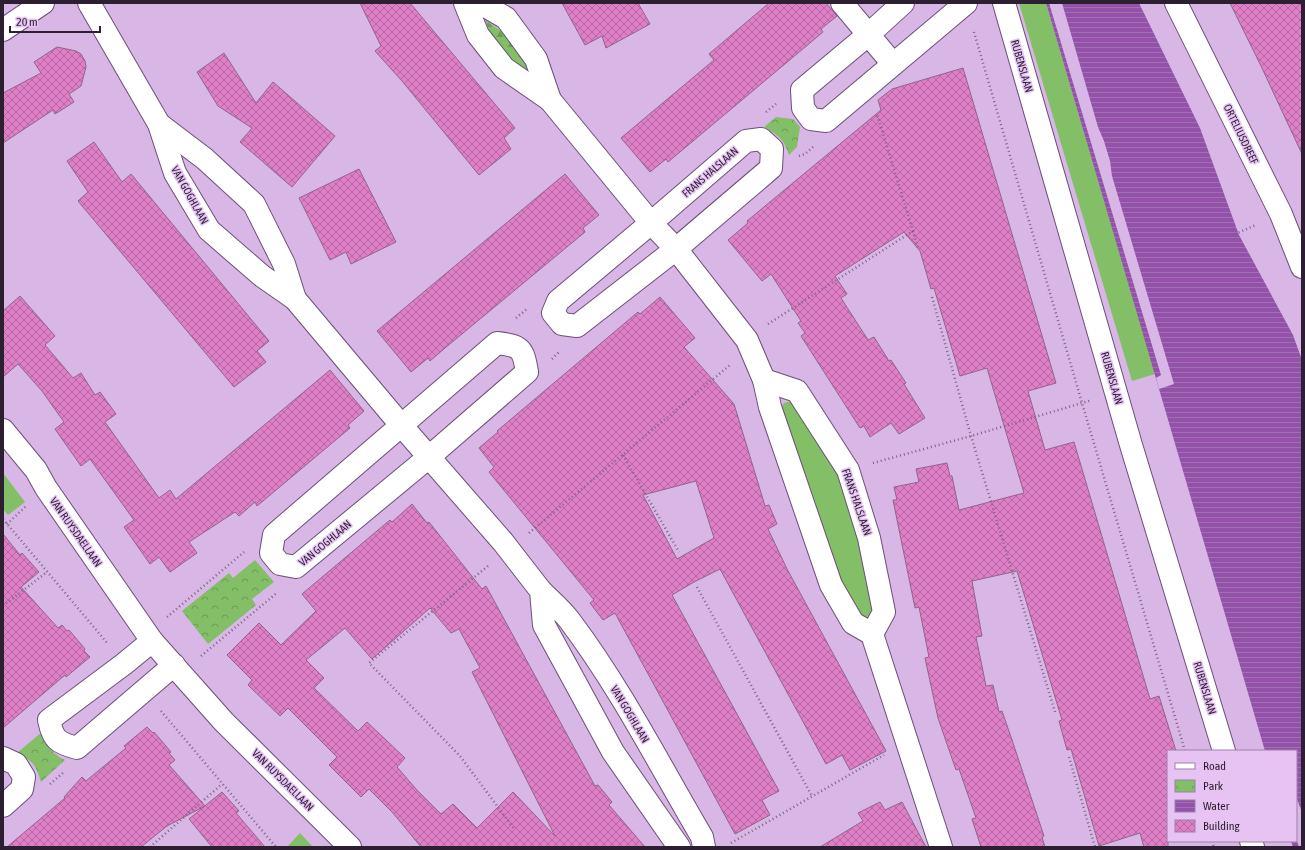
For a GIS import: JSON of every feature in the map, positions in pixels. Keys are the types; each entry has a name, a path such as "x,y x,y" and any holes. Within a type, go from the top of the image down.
{"street":[{"path":"3,30 43,3"},
{"name":"VAN GOGHLAAN","path":"88,3 159,124 175,173 209,230 262,276 295,299 401,425 503,542 541,591 570,620 625,702 666,777 702,837 704,847"},
{"path":"465,3 478,35 504,68 550,100 651,223 676,249 747,340 764,380 770,407 831,585 853,623 872,634 941,847"},
{"path":"480,3 506,18 536,59 550,100"},
{"path":"842,3 893,64"},
{"path":"903,3 869,34 802,90 803,108 811,119 826,121 966,3"},
{"name":"RUBENSLAAN","path":"1004,3 1116,393 1224,750"},
{"name":"ORTELIUSDREEF","path":"1176,3 1281,214 1302,267"},
{"name":"VAN GOGHLAAN","path":"159,124 205,159 254,204 284,264 295,299"},
{"name":"FRANS HALSLAAN","path":"558,301 746,141 761,139 772,149 771,168"},
{"path":"558,301 553,313 562,324 577,326 676,249 771,168"},
{"path":"274,535 497,343 515,346 524,356 527,372"},
{"name":"VAN GOGHLAAN","path":"274,535 271,552 280,564 296,567 429,457 527,372"},
{"name":"FRANS HALSLAAN","path":"764,380 798,391 848,470 870,538 884,612 872,634"},
{"name":"VAN RUYSDAELLAAN","path":"3,430 36,470 46,488 150,638 224,722 350,847"},
{"path":"541,591 544,625 613,752 679,847"},
{"path":"150,638 124,664 49,720 51,731 62,744 77,748 144,691 180,671"},
{"path":"3,758 16,764 24,777 22,789 3,806"}],"path":[{"path":"966,3 1185,750"},
{"path":"865,88 873,100 918,248"},
{"path":"746,141 762,117 785,95 802,90"},
{"path":"771,168 805,154 824,136 826,121"},
{"path":"1235,234 1249,228"},
{"path":"747,340 773,321 913,231"},
{"path":"932,297 970,436 1056,712"},
{"path":"497,343 505,327 539,299 558,301"},
{"path":"527,372 543,366 565,347 577,326"},
{"path":"848,470 1116,393"},
{"path":"624,454 679,552"},
{"path":"3,519 124,664"},
{"path":"150,638 245,551 274,535"},
{"path":"180,671 200,657 288,583 296,567"},
{"path":"3,606 47,572"},
{"path":"696,586 812,796"},
{"path":"144,691 276,847"},
{"path":"730,843 907,742"},
{"path":"22,789 50,784 73,763 77,748"},
{"path":"1069,757 1095,847"},
{"path":"150,847 222,784"}],"green space":[{"path":"1019,3 1046,3 1155,374 1132,381"},
{"path":"485,20 504,33 525,57 538,85 513,64 494,42"},
{"path":"776,117 793,119 800,127 797,147 789,155 783,141 773,132 764,127"},
{"path":"791,401 842,480 853,507 873,609 871,616 860,616 829,559 781,408 784,403"},
{"path":"3,473 25,502 8,515 3,509"},
{"path":"255,560 274,582 252,599 256,605 208,644 182,611 229,573 233,578"},
{"path":"42,732 50,749 56,755 65,760 41,782 33,764 17,753"},
{"path":"300,833 313,847 287,847"}],"water":[{"path":"1046,3 1139,3 1200,128 1239,235 1293,335 1302,360 1302,847 1293,847 1291,842 1297,842 1297,750 1265,750"}],"pier":[{"path":"1049,3 1062,3 1098,127 1110,161 1112,176 1174,384 1159,389 1156,378 1161,375"},
{"path":"1297,800 1302,812 1302,847 1299,847 1297,841"}],"building":[{"path":"360,3 410,3 515,128 504,138 511,149 479,175 402,81 375,51 381,46"},
{"path":"562,3 638,3 650,24 606,48 602,36 585,45"},
{"path":"769,3 826,3 837,16 821,29 823,32 668,162 666,159 650,172 621,138 714,60 709,54"},
{"path":"1230,3 1302,3 1302,154 1261,66"},
{"path":"57,47 76,51 81,54 85,61 86,67 81,86 69,94 74,102 55,114 53,110 3,143 3,93 41,73 34,62"},
{"path":"224,53 256,103 273,82 335,136 292,187 240,142 252,128 218,106 197,72"},
{"path":"963,68 1056,383 1028,391 1045,450 1074,442 1150,699 1159,696 1176,750 1167,750 1168,847 1144,847 1140,833 1099,846 1071,749 1067,750 1059,721 1062,720 1017,571 972,581 982,636 976,637 986,686 993,685 999,712 1002,711 1011,737 1044,836 1042,837 1045,847 981,847 972,819 976,818 959,769 956,770 938,718 925,658 929,657 919,607 915,608 893,500 897,500 894,487 919,482 916,469 947,463 950,476 952,476 959,510 1024,493 987,368 960,376 934,288 931,289 920,251 904,232 835,276 847,294 841,298 868,340 874,337 889,361 891,360 906,383 904,384 925,418 899,434 891,423 870,437 864,426 860,428 801,336 805,333 798,323 801,321 771,274 762,281 728,240 748,223 747,221 881,110 878,100 892,89"},
{"path":"94,142 122,182 131,174 269,341 257,351 266,362 234,387 78,201 88,192 67,161"},
{"path":"359,169 396,242 351,264 346,252 330,260 299,198"},
{"path":"565,174 599,215 583,228 585,232 430,361 428,358 411,372 377,331"},
{"path":"20,296 55,336 45,345 73,378 81,373 95,395 100,392 116,414 105,422 159,498 170,490 176,499 330,370 364,411 348,425 350,428 257,506 255,502 239,516 235,512 189,542 197,553 170,572 159,557 150,564 124,527 134,520 90,459 81,466 55,429 64,422 42,391 18,364 3,377 3,311"},
{"path":"660,297 695,338 684,347 734,404 765,506 769,505 777,524 768,529 787,569 886,751 850,770 842,755 826,764 720,569 694,582 672,595 779,791 762,800 770,815 735,834 615,613 603,620 590,603 594,600 489,472 494,467 479,448 498,432 497,431 638,312 640,314","holes":["696,481 714,538 677,559 643,495"]},
{"path":"412,504 427,523 429,522 482,589 486,586 595,786 598,785 612,802 609,805 645,847 421,847 393,813 369,789 361,797 329,765 337,757 288,708 280,716 248,685 252,680 227,655 259,623 281,645 316,611 302,594 390,520 392,522","holes":["430,608 451,633 459,629 480,668 472,672 555,836 513,792 477,828 453,804 441,814 397,767 405,758 367,722 358,731 314,688 324,678 306,660 345,628 372,659"]},
{"path":"3,534 20,555 22,553 39,572 21,587 58,628 62,625 67,631 69,630 90,657 66,677 65,675 3,728"},
{"path":"147,727 153,733 154,732 171,752 169,753 175,760 169,765 205,806 167,826 141,847 7,847 65,798 64,797 82,777 86,781 126,748 124,746"},
{"path":"222,792 239,811 236,813 265,847 212,847 189,819"},
{"path":"880,802 885,810 902,802 926,847 820,847 863,821 858,813"}]}
